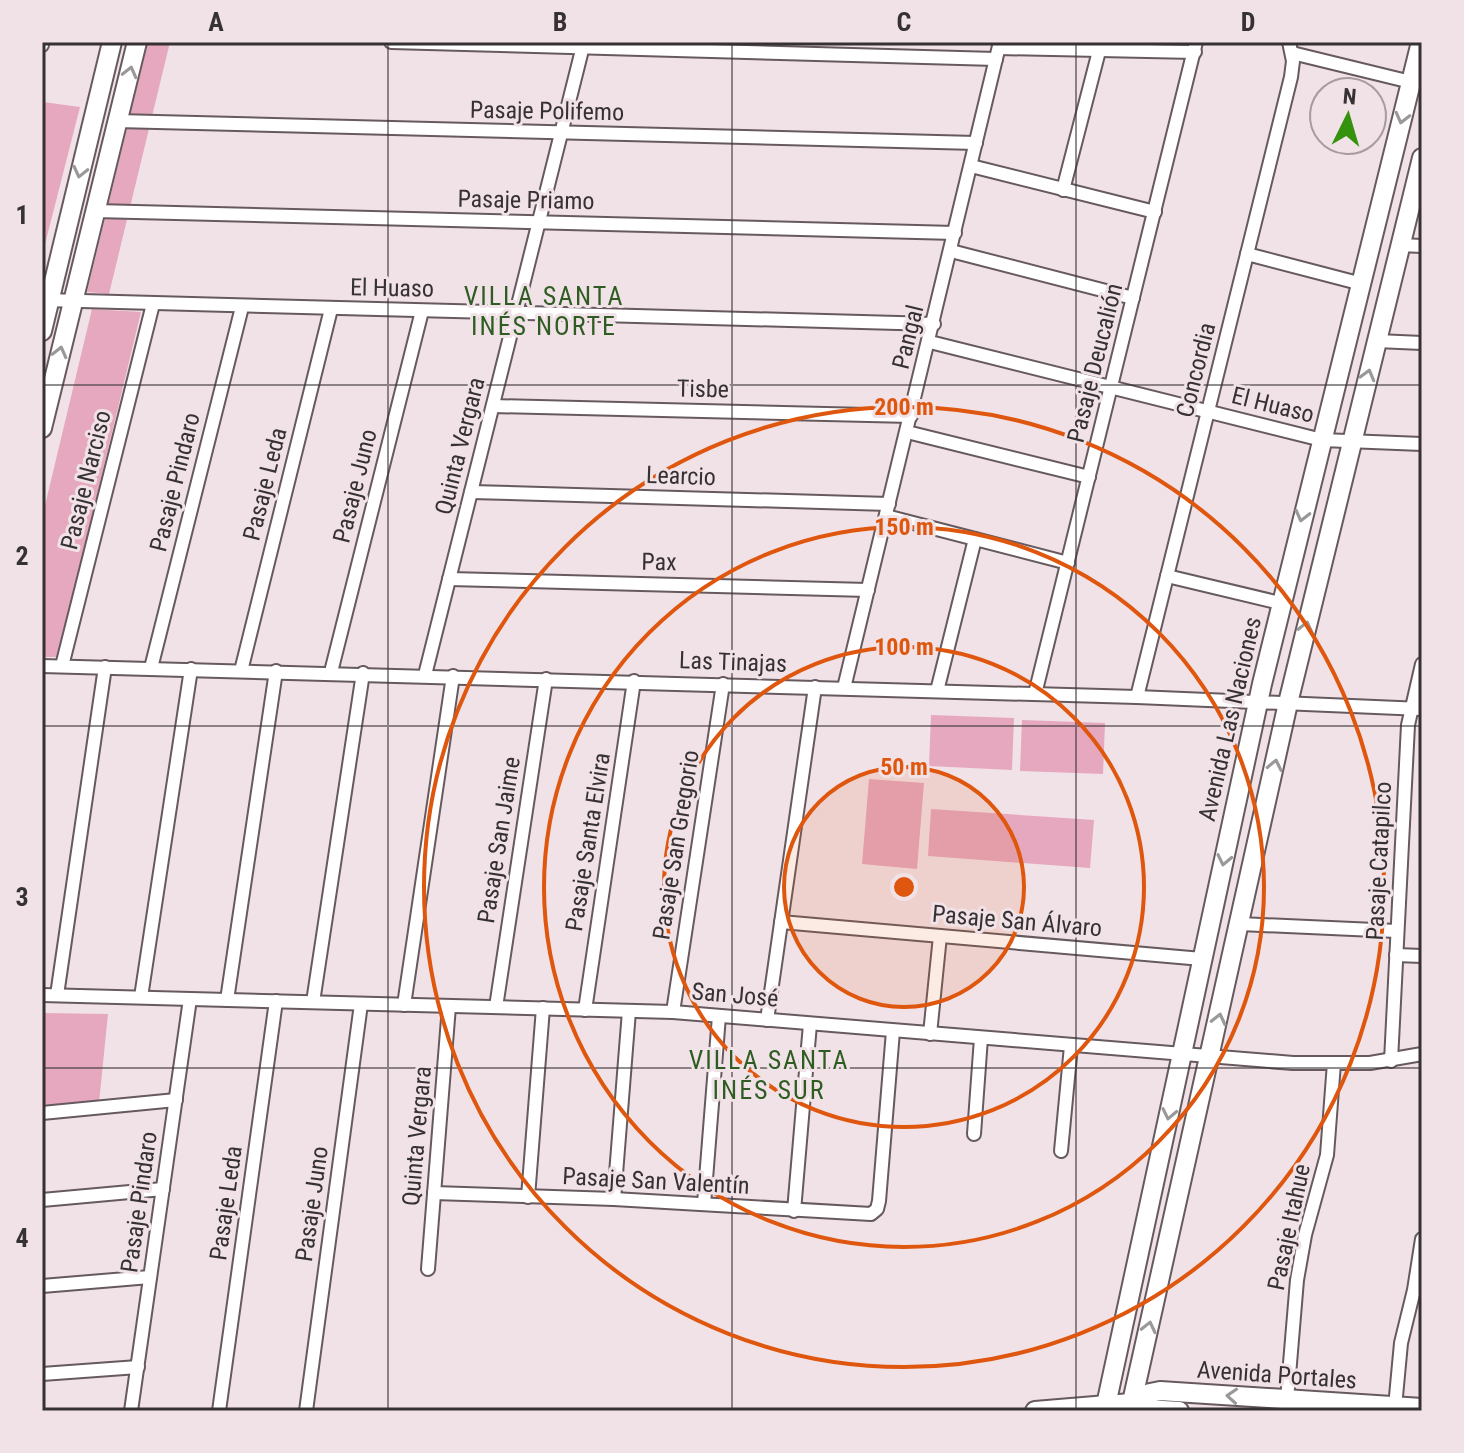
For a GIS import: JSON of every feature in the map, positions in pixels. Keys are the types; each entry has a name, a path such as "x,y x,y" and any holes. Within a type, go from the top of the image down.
{"street":[{"path":"42,331 46,300 112,42"},
{"path":"42,428 137,42"},
{"path":"391,42 1099,51 1195,47"},
{"name":"Avenida Las Naciones","path":"1105,1408 1280,603 1421,42"},
{"name":"Quinta Vergara","path":"425,675 584,45"},
{"name":"Pasaje Deucalión","path":"1035,694 1195,47"},
{"path":"1291,48 1411,82"},
{"name":"Concordia","path":"1137,697 1291,77 1291,48"},
{"name":"Pangal","path":"844,688 930,342 998,50"},
{"path":"1063,190 1099,51"},
{"name":"Pasaje Polifemo","path":"117,121 976,143"},
{"path":"1130,1407 1288,703 1422,158"},
{"path":"971,166 1155,212"},
{"name":"Pasaje Priamo","path":"95,211 955,233"},
{"path":"1400,245 1422,246"},
{"path":"951,251 1133,298"},
{"path":"1247,254 1362,284"},
{"name":"El Huaso","path":"46,300 934,324"},
{"name":"Pasaje Narciso","path":"62,666 153,304"},
{"name":"Pasaje Pindaro","path":"151,668 242,307"},
{"name":"Pasaje Leda","path":"241,671 331,309"},
{"name":"Pasaje Juno","path":"331,672 422,311"},
{"path":"1377,341 1422,343"},
{"name":"El Huaso","path":"930,342 1322,440 1422,444"},
{"name":"Tisbe","path":"493,406 911,416"},
{"path":"907,432 1089,477"},
{"name":"Learcio","path":"471,492 888,510 975,539 1068,563"},
{"path":"937,691 975,539"},
{"path":"1167,576 1280,603"},
{"name":"Pax","path":"449,579 868,590"},
{"name":"Pasaje Catapilco","path":"1391,1061 1397,931 1422,664"},
{"name":"Las Tinajas","path":"42,666 634,681 1416,709"},
{"path":"57,995 105,667"},
{"path":"141,997 191,669"},
{"path":"227,1000 276,671"},
{"path":"313,1002 363,673"},
{"path":"404,1005 453,676"},
{"name":"Pasaje San Jaime","path":"496,1007 546,679"},
{"name":"Pasaje Santa Elvira","path":"585,1010 634,681"},
{"name":"Pasaje San Gregorio","path":"673,1012 723,684"},
{"path":"767,1020 815,687"},
{"name":"Pasaje San Álvaro","path":"781,922 1202,959"},
{"path":"1240,924 1397,931"},
{"path":"930,1034 940,936"},
{"path":"1396,955 1422,956"},
{"name":"San José","path":"42,995 673,1012 1182,1055 1334,1063 1391,1061 1422,1054"},
{"name":"Pasaje Pindaro","path":"131,1411 190,999"},
{"name":"Pasaje Leda","path":"219,1411 276,1001"},
{"name":"Pasaje Juno","path":"306,1411 361,1004"},
{"name":"Quinta Vergara","path":"428,1269 449,1006"},
{"path":"528,1197 543,1008"},
{"path":"614,1199 629,1011"},
{"path":"704,1204 719,1016"},
{"path":"794,1211 810,1024"},
{"name":"Pasaje San Valentín","path":"434,1193 614,1199 863,1215 874,1212 879,1201 893,1031"},
{"path":"974,1134 981,1038"},
{"path":"1061,1151 1071,1046"},
{"name":"Pasaje Itahue","path":"1287,1399 1297,1280 1305,1235 1327,1155 1334,1063"},
{"path":"42,1113 176,1100"},
{"path":"42,1200 163,1189"},
{"path":"1395,1407 1401,1343 1422,1239"},
{"path":"42,1286 150,1277"},
{"path":"42,1374 138,1367"},
{"name":"Avenida Portales","path":"1130,1407 1150,1393 1160,1391 1422,1408"},
{"name":"Avenida Portales","path":"1035,1411 1130,1407 1179,1411"}],"shaded area":[{"path":"148,42 170,42 109,294 87,292"},
{"path":"43,102 80,107 42,256 42,108"},
{"path":"92,309 141,312 58,657 42,657 42,518"},
{"path":"931,715 1014,718 1012,770 929,766"},
{"path":"1022,720 1105,723 1103,774 1020,771"},
{"path":"869,779 924,783 917,869 862,864"},
{"path":"931,809 1094,820 1090,868 928,856"},
{"path":"42,1013 108,1014 99,1103 42,1110"}],"district":[{"name":"VILLA SANTA INÉS NORTE","path":"544,311"},
{"name":"VILLA SANTA INÉS SUR","path":"769,1075"}]}
